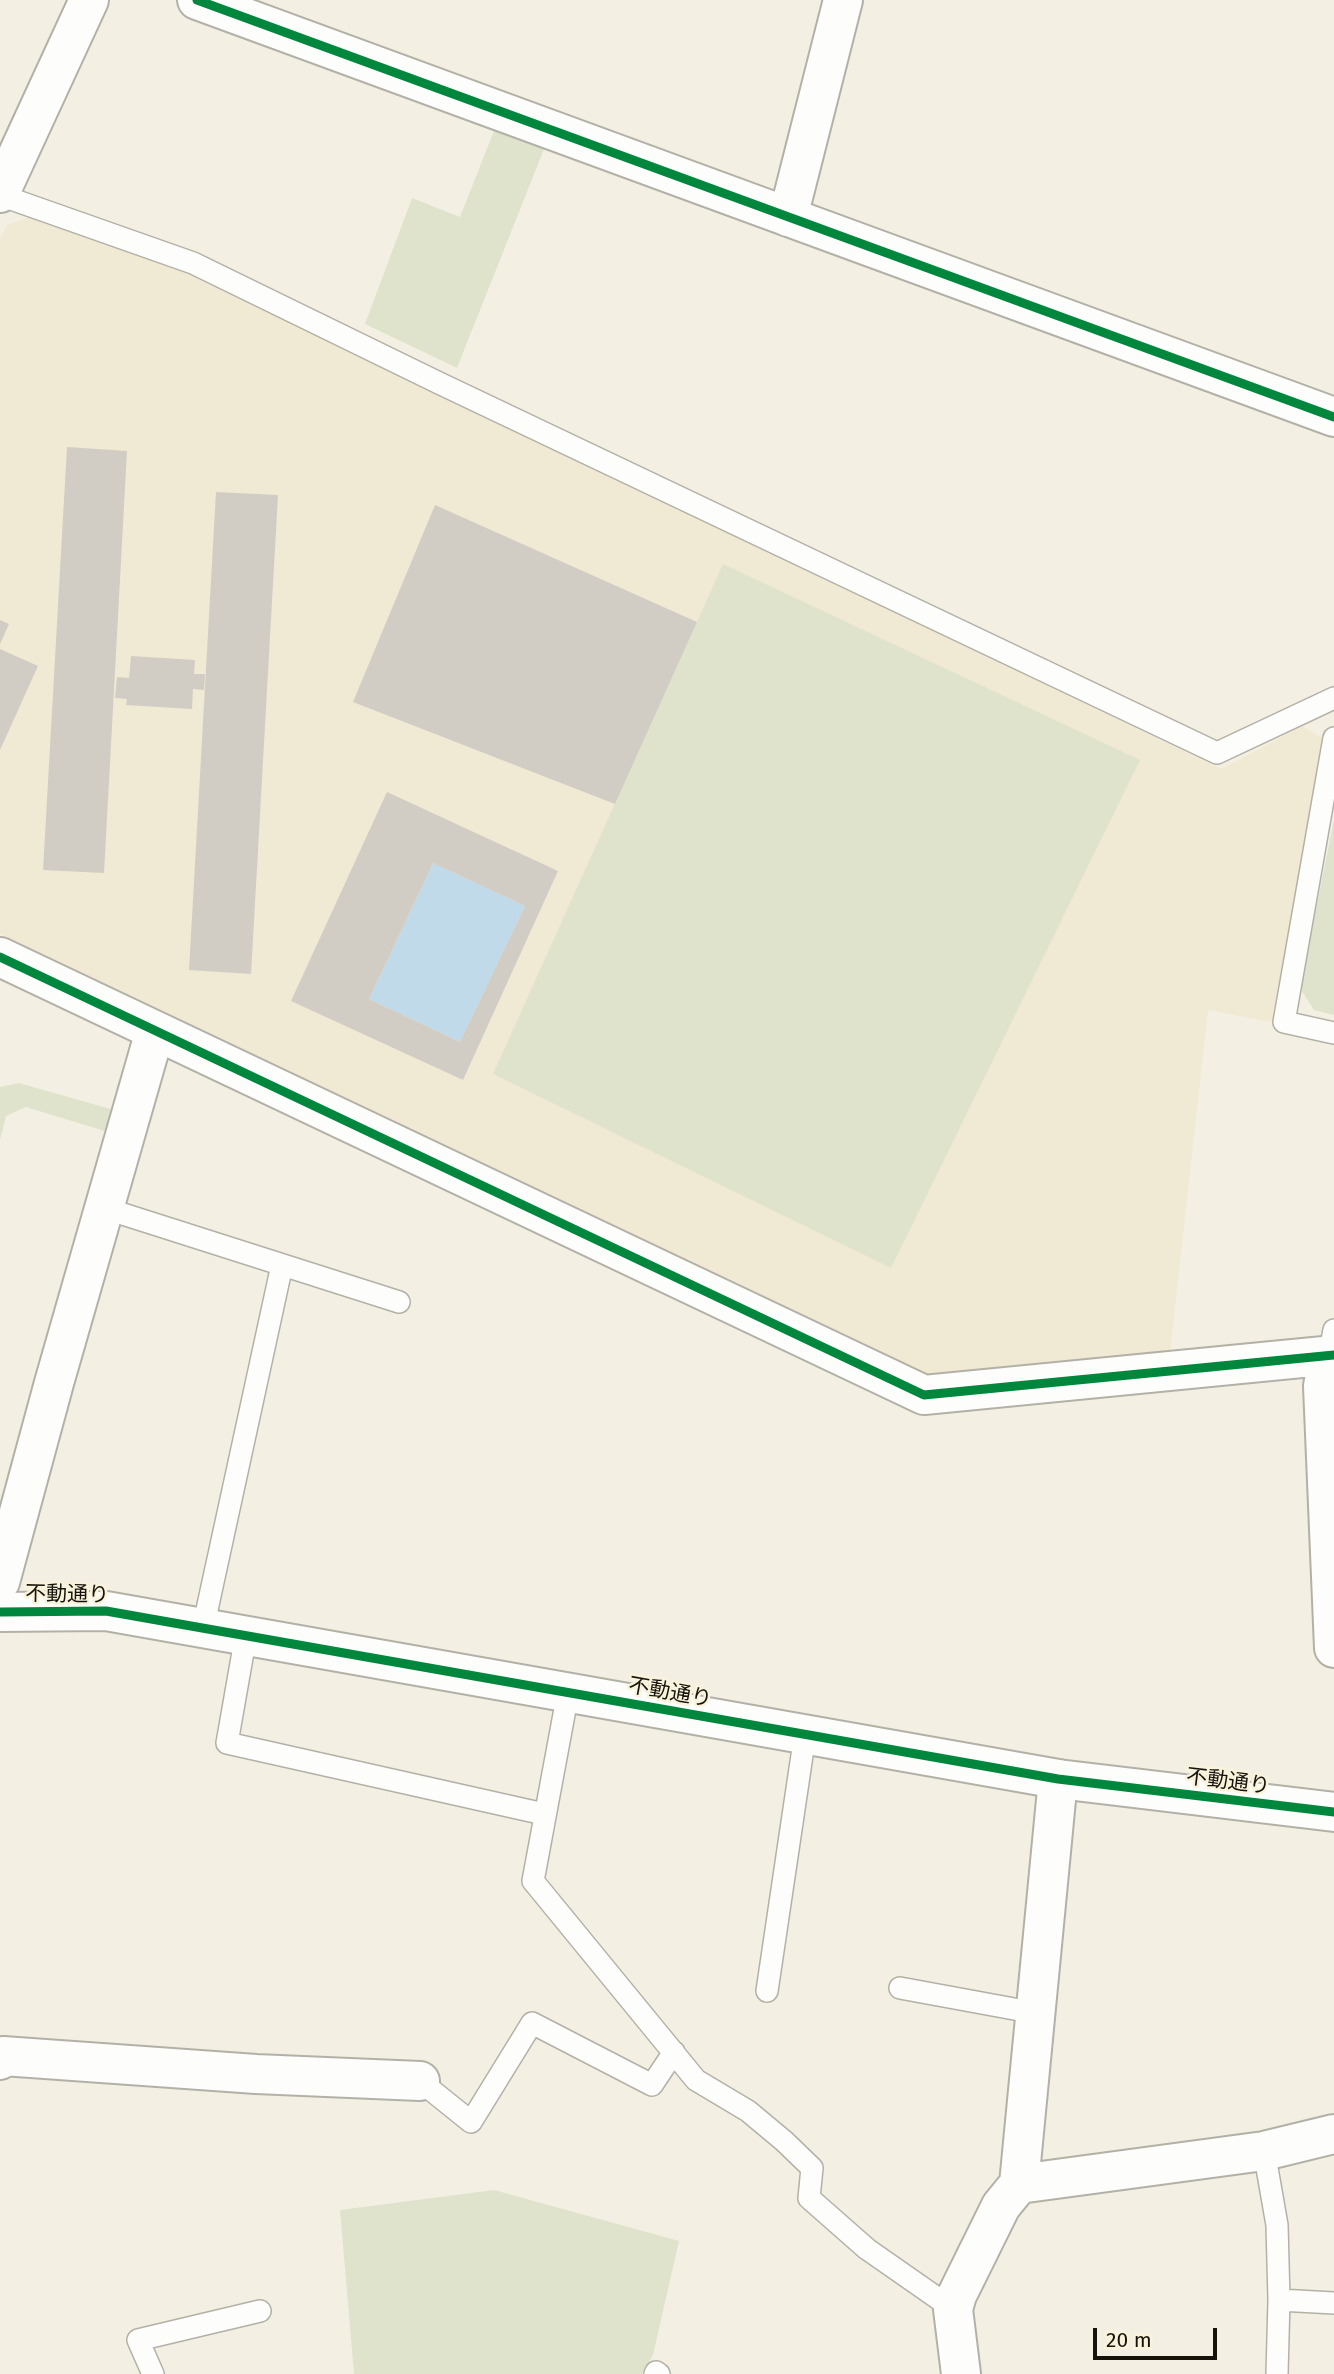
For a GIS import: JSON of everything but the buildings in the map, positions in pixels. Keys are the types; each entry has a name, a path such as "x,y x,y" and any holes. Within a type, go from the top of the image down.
{"street":[{"path":"0,194 89,0"},
{"path":"197,0 262,12 788,218 1334,417"},
{"path":"788,218 843,0"},
{"path":"0,957 924,1395 1332,1347 1323,1387 1334,1648"},
{"path":"0,1582 155,1031"},
{"name":"不動通り","path":"0,1612 106,1611 1058,1779 1334,1812"},
{"path":"961,2374 953,2309 957,2295 1001,2206 1019,2184 1058,1779"},
{"path":"0,2060 2,2056 256,2074 420,2081"},
{"path":"1019,2184 1264,2151 1334,2134"}],"lane":[{"path":"0,194 193,263 439,383 1217,752 1333,704"},
{"path":"1334,738 1284,1022 1334,1033"},
{"path":"104,1208 399,1302"},
{"path":"203,1628 282,1265"},
{"path":"246,1635 228,1743 544,1814"},
{"path":"568,1693 533,1881 696,2080 748,2111 812,2168 808,2198 867,2249 953,2309"},
{"path":"767,1991 805,1735"},
{"path":"900,1988 1036,2013"},
{"path":"420,2081 471,2122 533,2023 652,2085 674,2053"},
{"path":"1264,2151 1277,2225 1277,2374"},
{"path":"1279,2300 1334,2303"},
{"path":"153,2374 138,2340 260,2311"}],"shaded area":[{"path":"33,216 188,274 1221,769 1303,726 1326,741 1271,1022 1208,1010 1170,1353 922,1376 0,934 0,239 7,225"}],"green space":[{"path":"494,131 544,149 457,368 365,324 412,198 460,217"},
{"path":"723,564 1140,760 891,1268 493,1074"},
{"path":"1334,820 1334,1015 1314,1010 1300,988"},
{"path":"19,1083 114,1110 108,1132 26,1107 6,1116 0,1140 0,1087"},
{"path":"494,2190 679,2241 653,2355 642,2374 354,2374 340,2210"}],"water":[{"path":"433,863 525,906 460,1042 369,999"}],"cycle path":[{"path":"197,0 1334,417"},
{"path":"0,957 924,1395 1334,1355"},
{"path":"0,1612 106,1611 1058,1779 1334,1812"}]}
